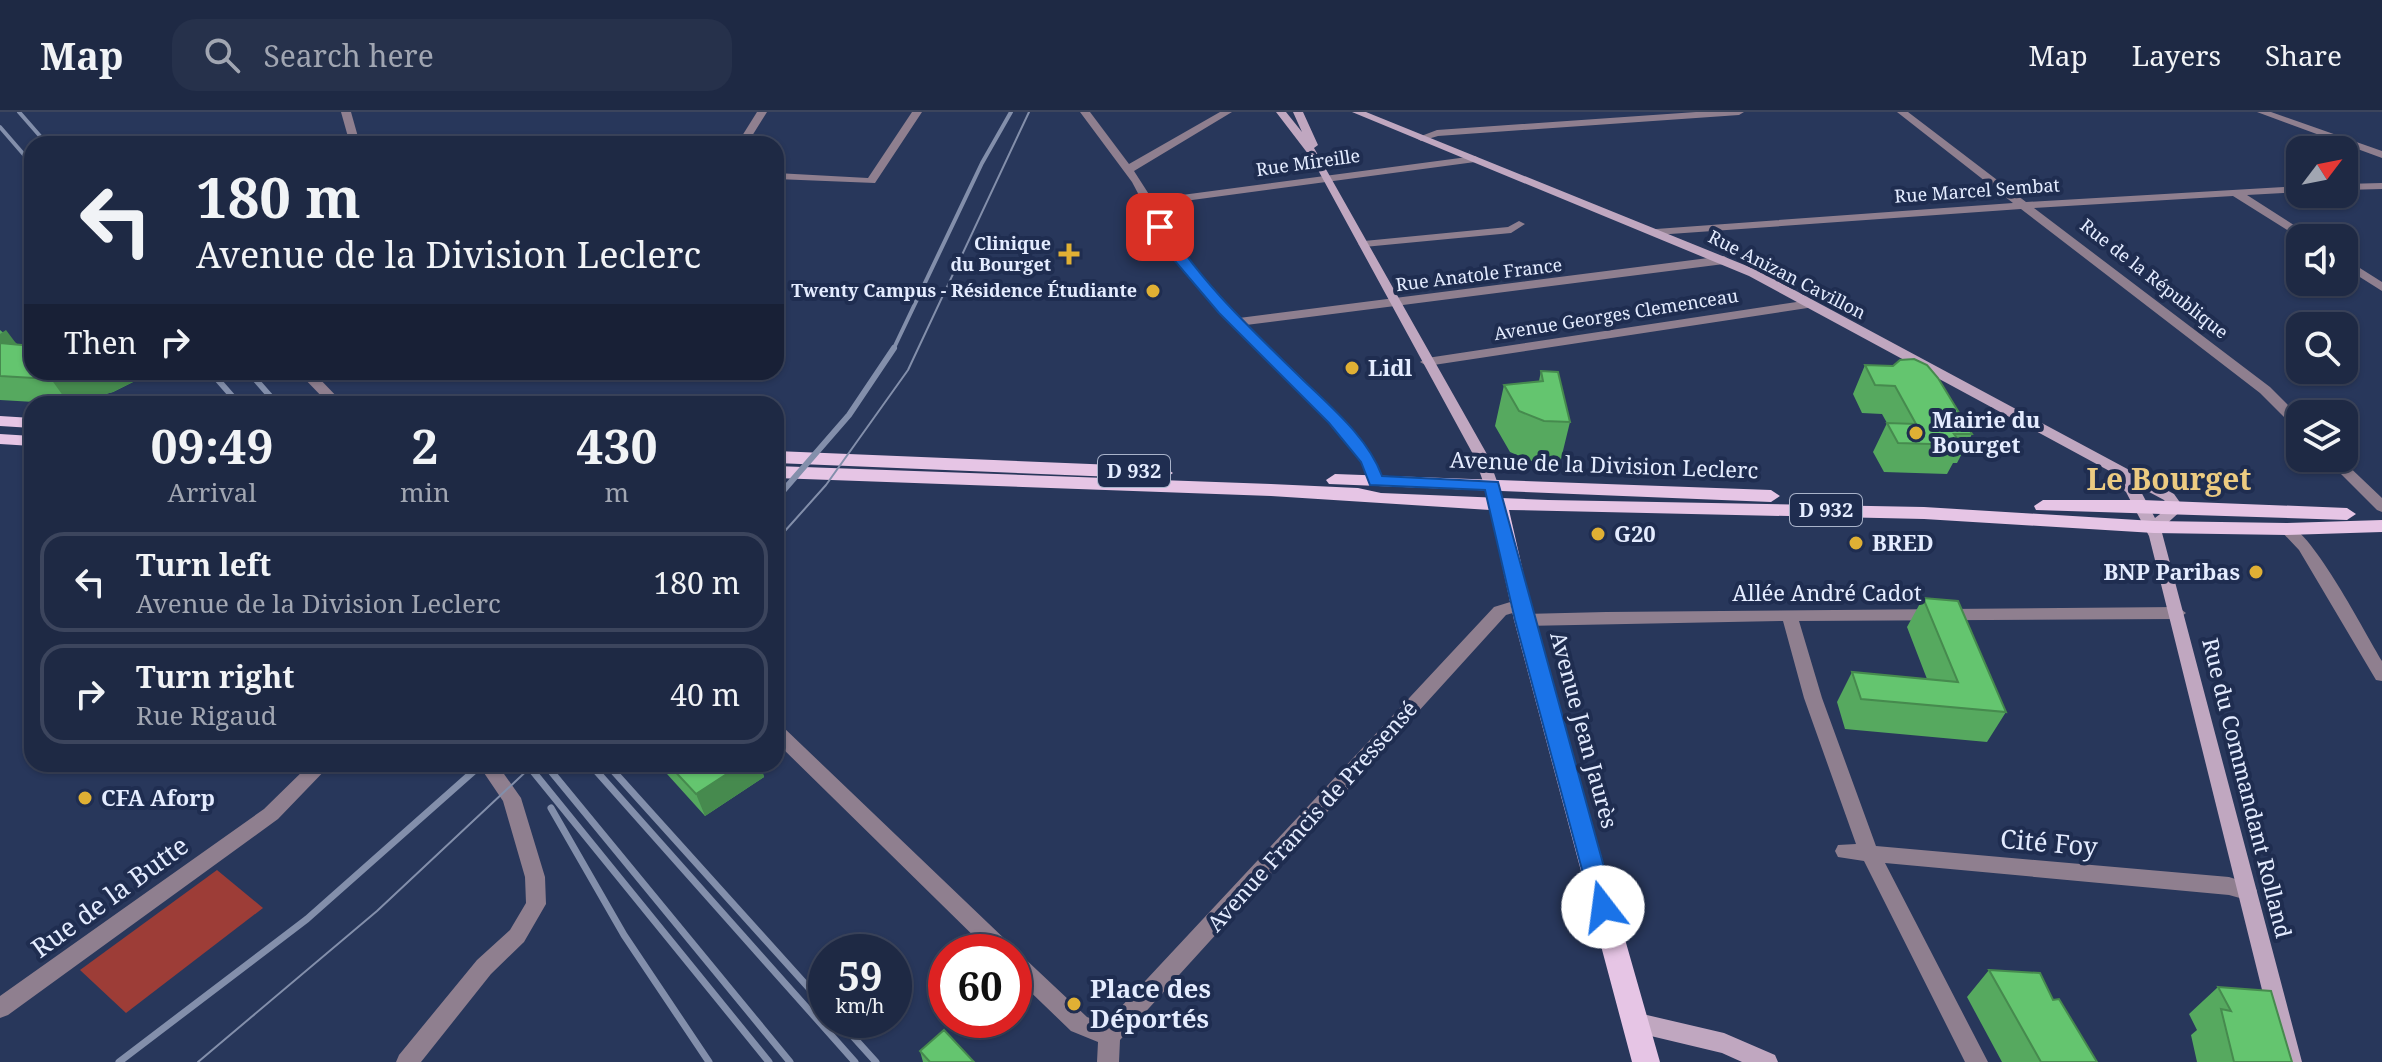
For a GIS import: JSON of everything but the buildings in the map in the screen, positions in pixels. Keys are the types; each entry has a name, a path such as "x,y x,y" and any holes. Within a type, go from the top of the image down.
{"main road":[{"path":"0,421 24,422"},
{"path":"0,439 24,440"},
{"name":"Avenue de la Division Leclerc","path":"784,459 1376,481 1495,495 1695,510 1830,510 2154,527 2287,529 2382,526"},
{"name":"Avenue de la Division Leclerc","path":"784,459 1286,490 1495,495 1721,493 1988,506 2142,506 2382,514"},
{"name":"Avenue Jean Jaurès","path":"1495,495 1522,613 1646,1062"}],"street":[{"path":"346,112 353,136"},
{"path":"747,136 762,112"},
{"path":"784,176 871,181 917,112"},
{"path":"1085,112 1129,170 1174,252 1237,322 1334,420 1368,461 1376,481"},
{"path":"1129,170 1227,112"},
{"path":"1281,112 1317,158 1481,456 1495,495"},
{"path":"1298,112 1311,136 1317,158"},
{"name":"Rue Anizan Cavillon","path":"1357,112 1724,260 2159,491 2177,508"},
{"path":"1421,138 1437,133 1739,112"},
{"name":"Rue de la République","path":"1902,112 2265,390 2286,411"},
{"path":"2262,112 2382,155"},
{"name":"Rue Mireille","path":"1147,203 1475,159"},
{"path":"2358,187 2382,186"},
{"name":"Rue Marcel Sembat","path":"1656,232 2286,190"},
{"path":"2235,192 2286,224"},
{"path":"1364,244 1511,230 1519,224"},
{"name":"Rue Anatole France","path":"1237,322 1724,260"},
{"path":"2358,271 2382,287"},
{"name":"Avenue Georges Clemenceau","path":"1427,362 1810,304"},
{"path":"313,380 329,396"},
{"name":"Rue Anizan Cavillon","path":"2081,451 2132,489 2154,527"},
{"path":"2346,472 2382,507"},
{"path":"2154,527 2177,508"},
{"name":"Rue du Commandant Rolland","path":"2154,527 2291,1062"},
{"path":"2287,529 2305,547 2382,675"},
{"name":"Avenue Francis de Pressensé","path":"1109,1036 1500,611 1522,613"},
{"name":"Allée André Cadot","path":"1522,613 2178,613"},
{"path":"1789,615 1813,698 1870,853 1977,1062"},
{"path":"784,739 985,934"},
{"name":"Rue de la Butte","path":"0,1008 271,814 314,772"},
{"path":"407,1062 484,967 517,936 536,904 535,877 512,798 493,772"},
{"name":"Cité Foy","path":"1845,851 2229,886 2247,891"},
{"path":"1032,979 1079,1024 1109,1036 1108,1062"},
{"path":"1634,1022 1724,1043 1767,1062"}],"shaded area":[{"path":"217,870 263,908 126,1013 80,970"}],"tram line":[{"path":"784,532 826,485 908,370 1029,112"},
{"path":"198,1062 377,911 525,772"}],"railway":[{"path":"19,112 40,136"},
{"path":"894,348 982,163 1011,112"},
{"path":"0,127 24,155"},
{"path":"784,490 849,415 894,348"},
{"path":"218,380 232,396"},
{"path":"256,380 270,396"},
{"path":"119,1062 307,919 473,772"},
{"path":"533,772 769,1062"},
{"path":"552,772 790,1062"},
{"path":"597,772 855,1062"},
{"path":"614,772 808,987"},
{"path":"551,808 624,935 709,1062"},
{"path":"854,1038 876,1062"}],"place":[{"name":"Clinique du Bourget","path":"1069,254"},
{"name":"Twenty Campus - Résidence Étudiante","path":"1153,291"},
{"name":"Lidl","path":"1352,368"},
{"name":"Mairie du Bourget","path":"1916,433"},
{"name":"G20","path":"1598,534"},
{"name":"BRED","path":"1856,543"},
{"name":"BNP Paribas","path":"2256,572"},
{"name":"CFA Aforp","path":"85,798"},
{"name":"Place des Déportés","path":"1074,1004"}],"district":[{"name":"Le Bourget","path":"2169,480"}],"route":[{"path":"1160,227 1174,252 1224,310 1334,420 1368,461 1376,481 1492,485 1524,620 1603,907"}]}
